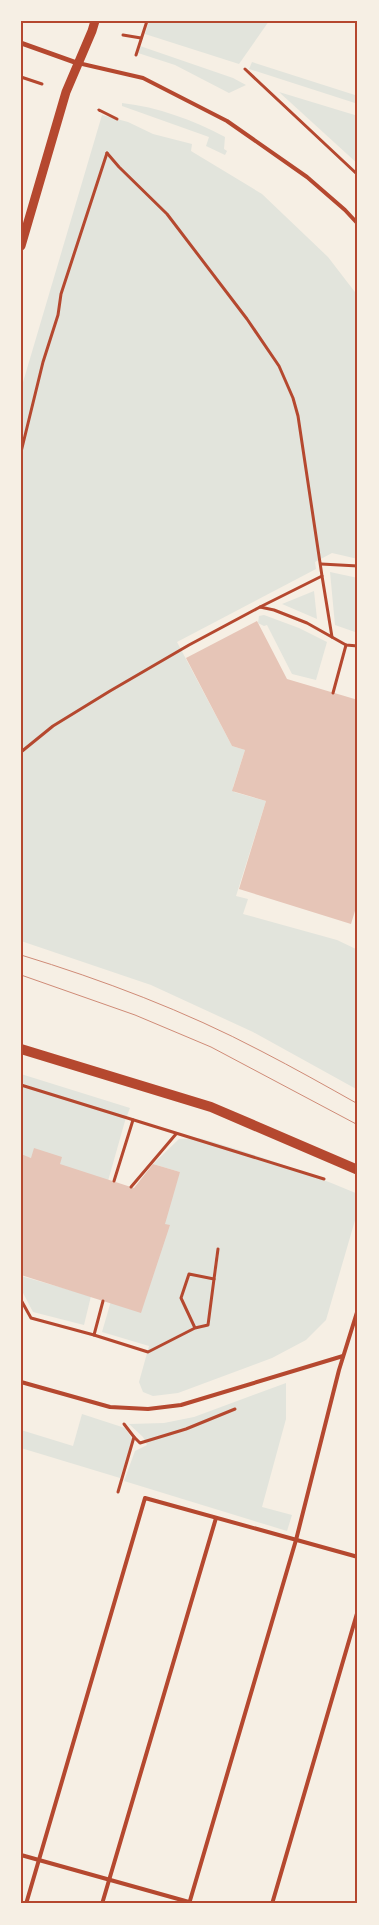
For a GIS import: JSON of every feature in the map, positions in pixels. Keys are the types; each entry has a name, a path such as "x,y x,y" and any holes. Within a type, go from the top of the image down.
{"main road":[{"path":"21,1049 211,1107 358,1170"}],"street":[{"path":"21,246 66,92 95,21"},
{"path":"21,43 78,63"}],"lane":[{"path":"78,63 143,78 228,121 307,177 358,224"},
{"path":"21,1855 189,1903 296,1540 343,1356 358,1309"},
{"path":"21,1382 110,1407 148,1409 181,1405 343,1356"},
{"path":"26,1904 145,1498 358,1557"},
{"path":"102,1904 216,1518"},
{"path":"272,1904 358,1610"}],"path":[{"path":"136,55 147,21"},
{"path":"123,35 141,38"},
{"path":"245,69 358,175"},
{"path":"21,77 42,84"},
{"path":"99,110 117,119"},
{"path":"21,452 62,294 107,153 167,214 247,319 279,366 293,398 298,416 310,508 332,637"},
{"path":"321,564 358,566"},
{"path":"21,752 53,726 189,645 322,576"},
{"path":"260,607 274,610 307,623 346,645 358,646"},
{"path":"333,693 346,645"},
{"path":"21,1085 317,1178 331,1180"},
{"path":"114,1181 133,1120"},
{"path":"131,1187 176,1134"},
{"path":"21,1300 32,1318 148,1352 195,1328 208,1324 218,1249"},
{"path":"195,1328 181,1298 189,1274 214,1279"},
{"path":"94,1335 103,1301"},
{"path":"110,1407 134,1437 118,1492"}],"shaded area":[{"path":"149,21 269,21 239,64 145,34"},
{"path":"140,46 233,78 246,85 229,93 175,65 138,53"},
{"path":"252,62 358,96 358,104 249,69"},
{"path":"279,92 358,116 358,164"},
{"path":"122,103 162,111 200,125 225,137 224,149 227,151 225,155 206,146 209,137 122,106"},
{"path":"102,115 128,122 153,134 192,144 191,151 262,194 328,257 358,296 358,559 332,553 315,562 316,569 177,642 232,746 245,750 233,787 234,792 266,801 236,896 248,899 243,914 337,940 358,950 358,1090 253,1032 151,985 21,941 21,389"},
{"path":"330,572 358,578 358,626 355,632 335,625"},
{"path":"314,591 317,619 282,604"},
{"path":"264,615 299,628 327,642 316,680 292,674 267,625 264,626 258,623 259,616"},
{"path":"21,1074 130,1108 108,1181 21,1155"},
{"path":"199,1138 279,1163 358,1194 358,1210 326,1320 306,1340 272,1358 178,1393 153,1396 143,1392 139,1382 149,1346 102,1332 111,1301 180,1172 153,1164 179,1139"},
{"path":"21,1276 91,1296 84,1325 33,1312 21,1289"},
{"path":"286,1383 286,1419 262,1507 292,1515 287,1531 124,1481 135,1451 147,1445 143,1437 129,1424 164,1423 194,1417"},
{"path":"82,1414 125,1428 133,1440 120,1478 21,1448 21,1430 73,1446"}],"building":[{"path":"257,621 287,679 358,700 358,901 351,924 239,889 266,801 232,791 245,750 232,746 186,658"},
{"path":"34,1148 62,1157 60,1164 134,1188 153,1164 180,1172 165,1224 170,1225 141,1313 21,1275 21,1154 31,1158"}],"tram line":[{"path":"21,955 143,997 203,1023 273,1057 358,1104"},
{"path":"21,975 135,1015 211,1047 358,1125"}]}
